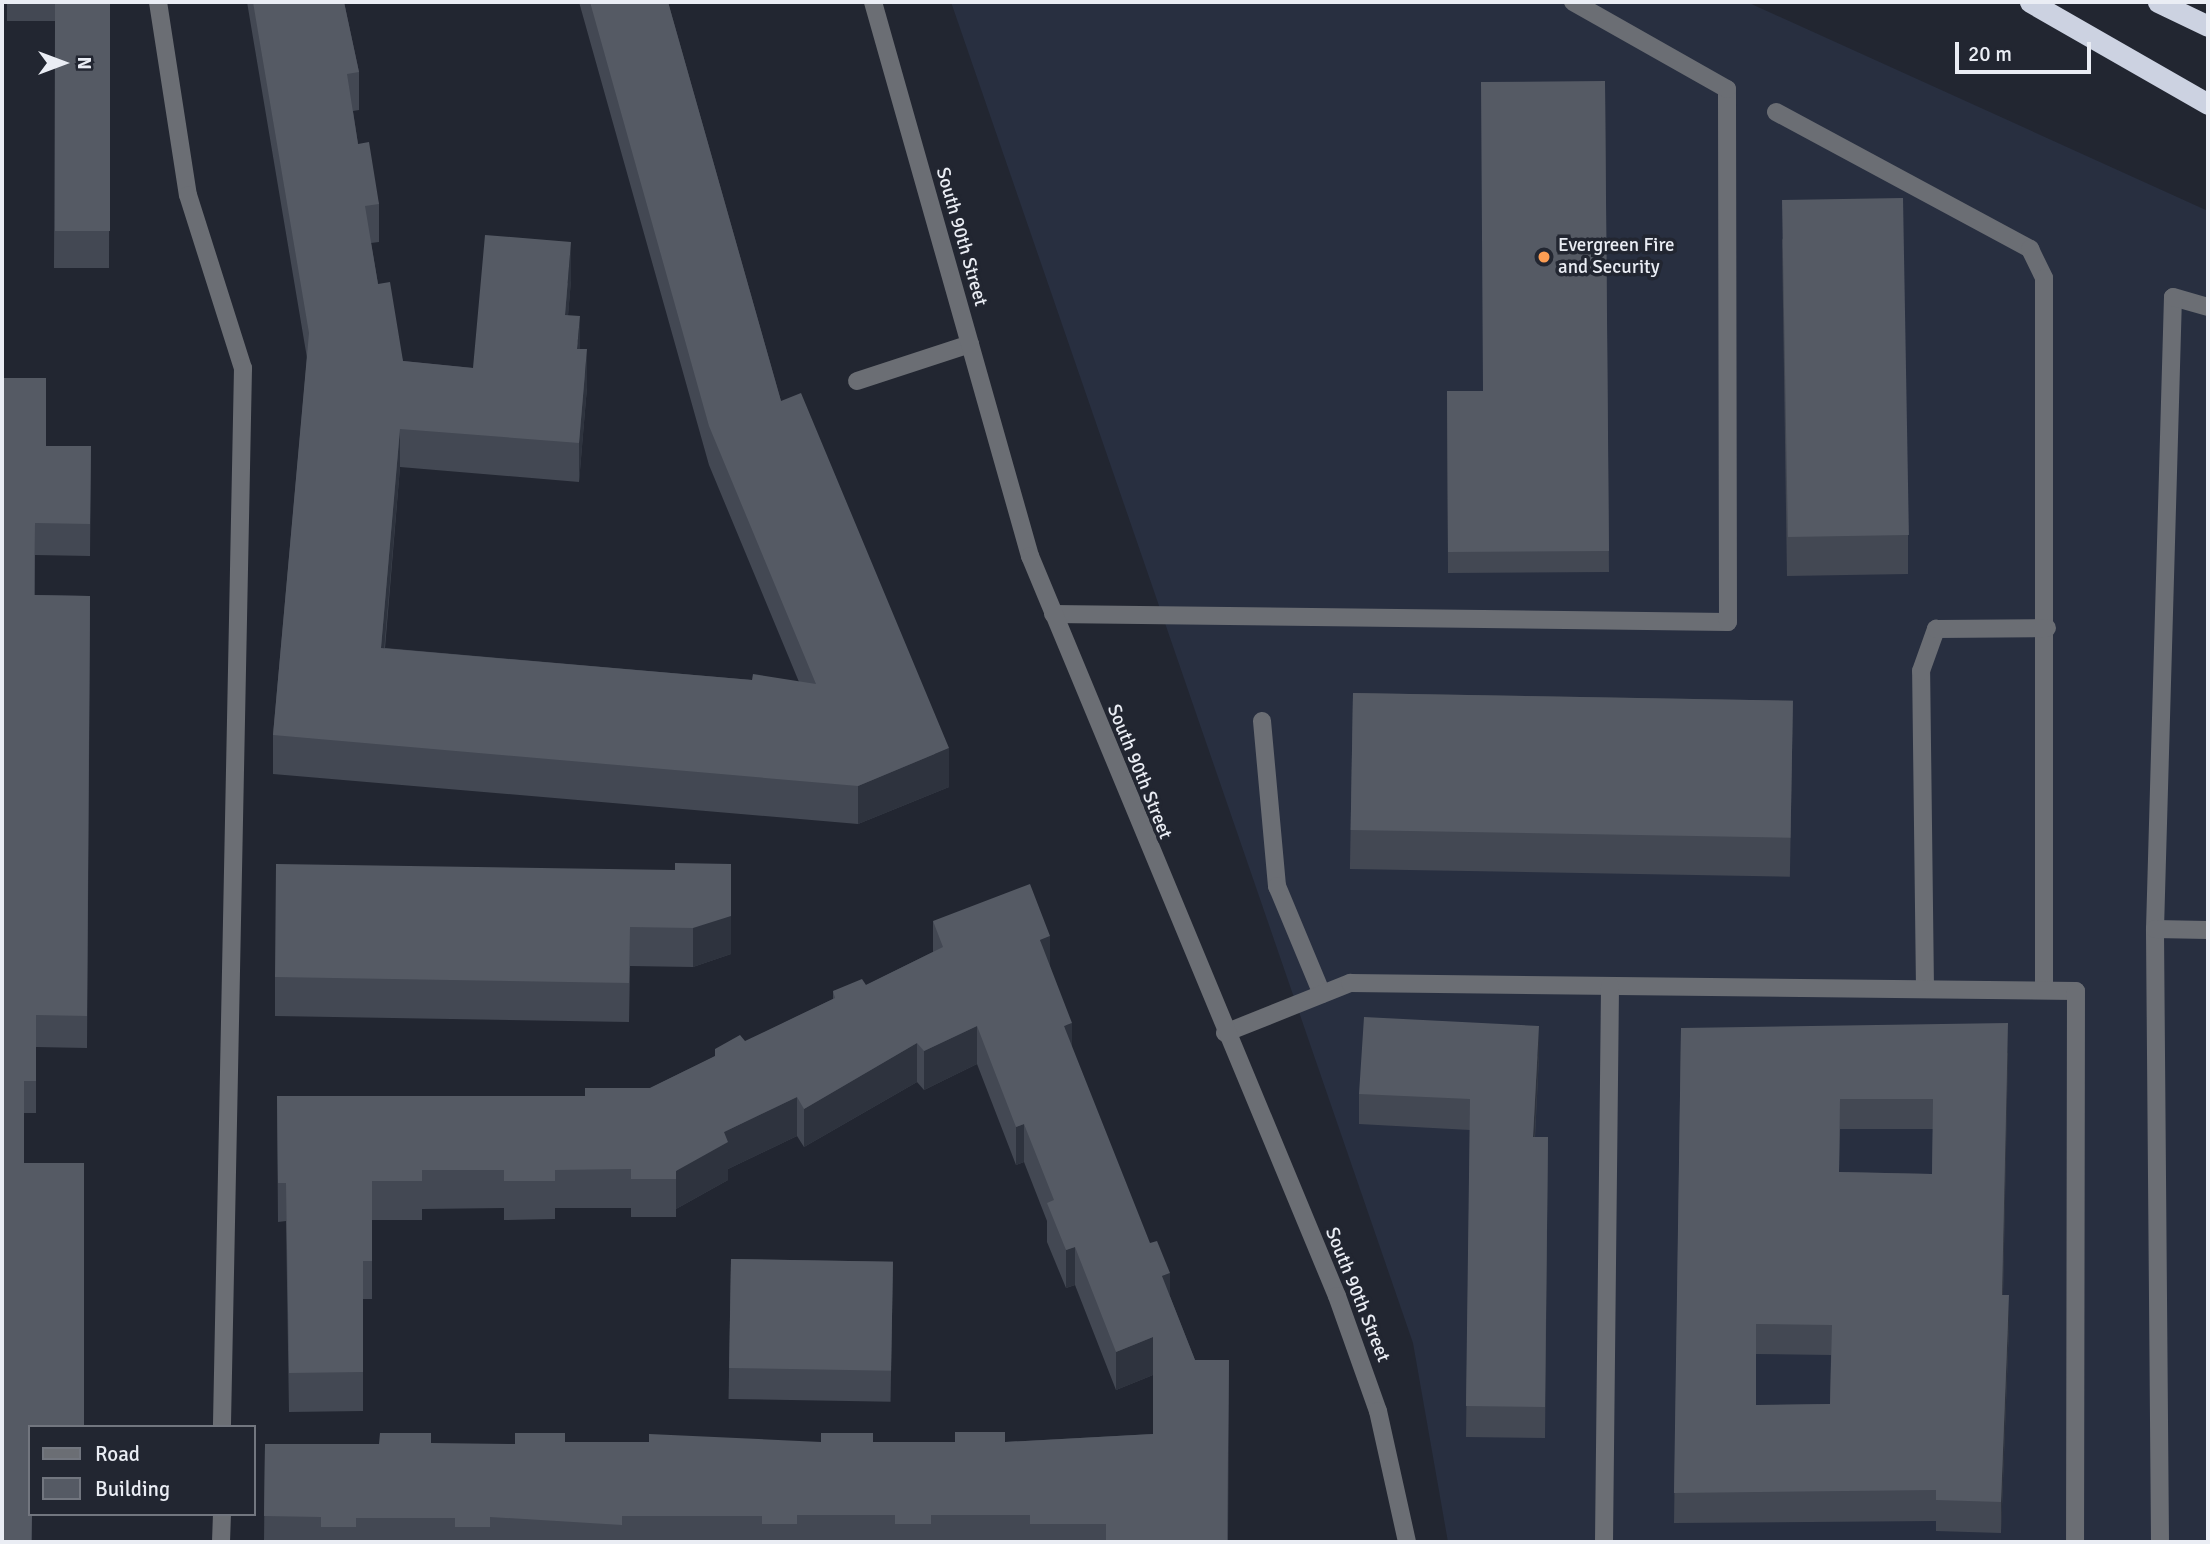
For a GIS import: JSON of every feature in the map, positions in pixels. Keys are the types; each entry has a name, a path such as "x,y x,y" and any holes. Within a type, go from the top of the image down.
{"highway":[{"path":"2030,2 2208,104"},
{"path":"2158,2 2208,26"}],"street":[{"path":"158,2 188,195 243,368 222,1425"},
{"name":"South 90th Street","path":"873,2 1030,556 1361,1360 1407,1542"},
{"path":"1053,614 1728,622 1727,89 1573,2"},
{"path":"1776,112 2030,249 2044,278 2047,628 2044,990"},
{"path":"2160,1542 2155,929 2174,297 2208,307"},
{"path":"857,381 970,344"},
{"path":"1925,989 1921,671 1936,629 2047,628"},
{"path":"1262,721 1277,886 1322,994"},
{"path":"2155,929 2208,930"},
{"path":"1225,1033 1350,983 2076,991 2075,1542"},
{"path":"1604,1542 1610,986"},
{"path":"221,1542 222,1516"}],"shaded area":[{"path":"951,2 1747,2 2208,211 2208,1542 1448,1542 1413,1343"}],"building":[{"path":"55,2 110,2 110,231 55,231"},
{"path":"253,2 344,2 359,72 347,74 358,144 369,142 379,204 365,206 378,284 390,282 403,361 473,368 485,235 571,242 565,315 580,316 577,349 587,349 579,443 400,429 381,648 752,680 753,674 816,684 709,426 590,2 668,2 781,401 801,393 949,748 858,786 273,735 309,333"},
{"name":"Evergreen Fire and Security","path":"1605,81 1609,551 1448,552 1447,391 1483,391 1481,82"},
{"path":"1903,198 1909,535 1788,537 1782,200"},
{"path":"2,378 46,378 46,446 91,446 90,524 35,523 34,595 90,596 87,1016 36,1015 36,1081 24,1081 24,1163 84,1163 84,1425 28,1425 28,1516 32,1516 31,1542 2,1542"},
{"path":"1353,693 1793,701 1791,838 1351,830"},
{"path":"675,863 731,864 731,916 693,928 630,927 629,983 275,977 276,864 675,870"},
{"path":"1030,884 1050,936 1040,940 1072,1023 1064,1026 1150,1243 1157,1241 1170,1273 1162,1276 1195,1360 1229,1360 1227,1540 1106,1540 1106,1524 1030,1524 1030,1515 931,1515 931,1524 895,1524 895,1515 797,1515 797,1524 762,1524 762,1516 622,1516 622,1525 490,1517 490,1527 455,1527 455,1518 356,1518 356,1527 321,1527 321,1517 264,1516 265,1444 379,1444 380,1433 431,1433 431,1443 515,1444 515,1433 565,1433 565,1442 649,1442 649,1434 821,1442 821,1433 873,1433 873,1442 955,1442 955,1432 1005,1432 1005,1442 1153,1434 1153,1337 1116,1352 1075,1247 1066,1250 1047,1203 1054,1200 1024,1124 1016,1127 977,1026 924,1051 917,1043 804,1109 797,1097 724,1132 728,1142 676,1171 676,1179 631,1179 631,1169 555,1170 555,1181 504,1181 504,1170 422,1170 422,1181 372,1181 372,1261 363,1261 363,1372 289,1373 286,1183 278,1183 277,1096 585,1096 585,1088 650,1088 715,1056 715,1049 740,1035 745,1041 835,998 833,991 862,979 866,985 943,947 933,921"},
{"path":"1364,1017 1539,1026 1533,1137 1548,1137 1545,1407 1466,1406 1470,1099 1359,1094"},
{"path":"2008,1023 2002,1295 2009,1295 2001,1502 1936,1500 1936,1490 1674,1493 1681,1028","holes":["1840,1099 1933,1099 1932,1174 1839,1172","1756,1324 1832,1325 1830,1404 1756,1405"]},
{"path":"731,1259 893,1262 891,1371 729,1368"}],"place":[{"name":"Evergreen Fire and Security","path":"1544,257"}]}
